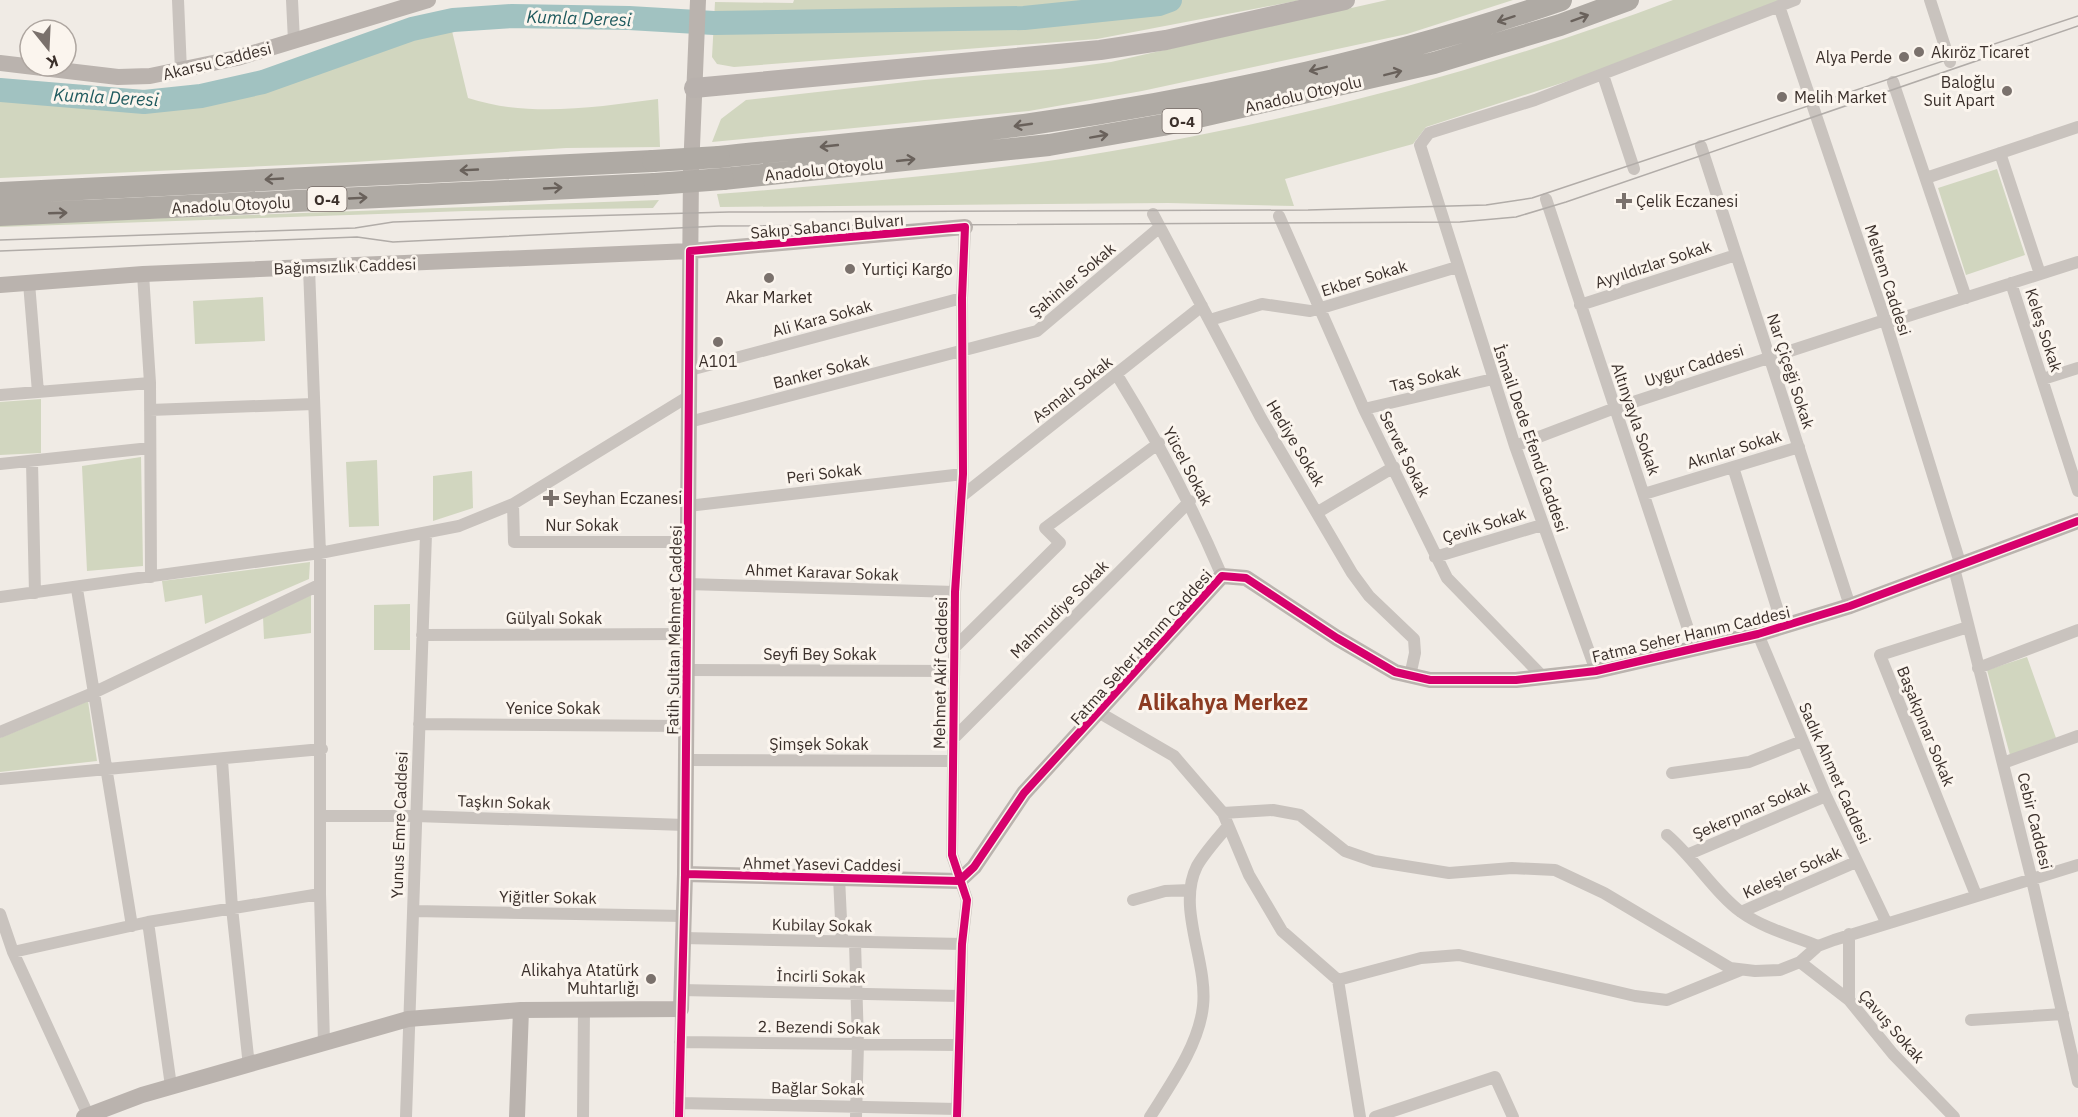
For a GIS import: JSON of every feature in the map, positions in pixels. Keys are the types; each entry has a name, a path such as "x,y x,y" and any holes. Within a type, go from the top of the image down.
{"highway":[{"name":"Anadolu Otoyolu","path":"721,168 1142,106 1352,61 1500,21 1562,0"},
{"name":"Anadolu Otoyolu","path":"0,215 1038,146 1163,125 1434,63 1526,36 1628,0"},
{"name":"Anadolu Otoyolu","path":"0,193 654,172"}],"main road":[{"path":"694,88 1100,50 1166,40 1345,0"}],"street":[{"path":"178,0 181,70"},
{"path":"292,0 294,41"},
{"name":"Akarsu Caddesi","path":"0,63 118,77 150,76 237,58 428,0"},
{"path":"1634,169 1603,75 1795,0"},
{"path":"1930,0 1950,62"},
{"name":"Fatih Sultan Mehmet Caddesi","path":"681,1009 685,874 690,251 698,2"},
{"name":"Meltem Caddesi","path":"1779,6 1885,322 1958,567"},
{"name":"İsmail Dede Efendi Caddesi","path":"1596,671 1515,446 1421,151 1423,138 1429,133 1535,100 1603,75"},
{"path":"1893,82 1966,298"},
{"path":"1926,178 2078,127"},
{"name":"Nar Çiçeği Sokak","path":"1701,146 1850,606"},
{"path":"2000,153 2040,274"},
{"name":"Altınyayla Sokak","path":"1546,199 1695,650"},
{"name":"Hediye Sokak","path":"1153,214 1261,418 1360,587 1414,639 1415,653 1410,676"},
{"name":"Servet Sokak","path":"1279,216 1318,309 1435,557 1455,588 1544,678"},
{"name":"Sakıp Sabancı Bulvarı","path":"690,251 965,227"},
{"name":"Mehmet Akif Caddesi","path":"957,1113 962,944 967,900 952,855 952,741 955,592 963,474 962,298 965,227"},
{"name":"Şahinler Sokak","path":"962,352 1037,331 1160,227"},
{"name":"Bağımsızlık Caddesi","path":"0,285 143,274 690,251"},
{"name":"Ayyıldızlar Sokak","path":"1580,305 1736,255"},
{"name":"Uygur Caddesi","path":"1515,446 1615,408 2078,262"},
{"name":"Ekber Sokak","path":"1210,320 1262,303 1310,310 1318,309 1457,267"},
{"path":"309,268 320,553 322,749 320,894 324,1043"},
{"path":"143,274 150,383 151,577"},
{"path":"29,283 38,392"},
{"name":"Keleş Sokak","path":"2011,283 2078,491"},
{"name":"Ali Kara Sokak","path":"690,370 962,298"},
{"name":"Asmalı Sokak","path":"962,496 1202,306"},
{"name":"Banker Sokak","path":"689,422 962,352"},
{"path":"2043,379 2078,368"},
{"name":"Yücel Sokak","path":"1117,375 1159,443 1190,501 1222,576"},
{"name":"Taş Sokak","path":"1364,409 1493,379"},
{"path":"0,395 150,383"},
{"path":"0,597 77,589 320,553 459,526 513,504 689,396"},
{"path":"150,410 313,404"},
{"path":"954,648 1060,543 1046,528 1159,443"},
{"name":"Akınlar Sokak","path":"1644,494 1799,447"},
{"path":"0,464 150,448"},
{"path":"32,462 35,593"},
{"path":"1318,512 1394,467"},
{"path":"1733,467 1783,627"},
{"name":"Peri Sokak","path":"688,506 963,474"},
{"name":"Mahmudiye Sokak","path":"952,741 1190,501"},
{"name":"Nur Sokak","path":"513,504 514,542 688,542"},
{"name":"Fatma Seher Hanım Caddesi","path":"959,881 974,867 1024,793 1100,713 1222,576 1246,578 1337,638 1395,672 1450,682 1544,678 1596,671 1695,650 1783,627 1850,606 2078,521"},
{"name":"Çevik Sokak","path":"1435,557 1542,525"},
{"name":"Yunus Emre Caddesi","path":"406,1117 426,534"},
{"name":"Cebir Caddesi","path":"1958,567 1968,627 2032,880 2078,1082"},
{"name":"Ahmet Karavar Sokak","path":"687,584 955,592"},
{"path":"0,732 93,693 319,585"},
{"path":"77,589 132,926"},
{"name":"Başakpınar Sokak","path":"1968,627 1880,655 1976,895"},
{"path":"1978,668 2078,630"},
{"name":"Gülyalı Sokak","path":"422,635 687,634"},
{"name":"Sadık Ahmet Caddesi","path":"1758,634 1826,796 1886,922"},
{"name":"Seyfi Bey Sokak","path":"687,670 954,671"},
{"path":"1100,713 1174,756 1223,813 1249,875 1282,931 1338,980 1360,1117"},
{"name":"Yenice Sokak","path":"419,724 686,726"},
{"path":"2003,763 2078,736"},
{"path":"1672,772 1736,765 1802,741"},
{"path":"0,779 322,749"},
{"path":"222,759 232,908 249,1066"},
{"name":"Şimşek Sokak","path":"686,760 952,761"},
{"name":"Şekerpınar Sokak","path":"1689,854 1826,796"},
{"path":"1223,813 1273,810 1300,815 1345,851 1374,861 1449,873 1512,868 1555,870 1604,893 1730,969 1741,970 1771,971 1800,962 1818,946 1850,934 2078,865"},
{"name":"Taşkın Sokak","path":"321,816 416,816 685,825"},
{"path":"1149,1117 1185,1061 1203,1008 1203,972 1193,924 1190,890 1197,866 1228,826"},
{"path":"1667,835 1689,854 1741,912 1763,924 1818,946"},
{"name":"Keleşler Sokak","path":"1741,912 1856,862"},
{"name":"Ahmet Yasevi Caddesi","path":"685,874 959,881"},
{"path":"839,877 855,993 858,1044 856,1111"},
{"path":"1133,900 1165,891 1190,890"},
{"path":"13,952 148,922 320,894"},
{"name":"Yiğitler Sokak","path":"413,911 683,916"},
{"path":"0,914 13,952 87,1116 171,1086 249,1066 408,1019 521,1010 681,1009 679,1117"},
{"path":"148,922 171,1086"},
{"path":"1849,1000 1850,934"},
{"name":"Kubilay Sokak","path":"682,938 962,944"},
{"path":"1338,980 1422,958 1459,955 1635,996 1668,1000 1741,970"},
{"name":"Çavuş Sokak","path":"1800,962 1849,1000 1893,1054 1954,1117"},
{"name":"İncirli Sokak","path":"681,990 960,996"},
{"path":"584,1009 584,1117"},
{"path":"517,1117 521,1010"},
{"path":"1971,1020 2063,1014"},
{"name":"2. Bezendi Sokak","path":"680,1042 958,1045"},
{"path":"1375,1117 1495,1077 1513,1117"},
{"name":"Bağlar Sokak","path":"679,1103 957,1113"}],"green space":[{"path":"794,0 1301,0 1097,39 734,67 717,64 712,57 715,2 793,3"},
{"path":"1387,0 1513,0 1407,34 1142,91 1029,111 712,142 721,119 746,100 1111,62"},
{"path":"1673,0 1783,0 1602,70 1426,127 1413,144 1285,179 1294,206 1168,203 720,207 717,194 886,180 1013,166 1212,132 1368,97 1445,75 1598,27"},
{"path":"452,31 468,98 515,108 539,109 587,107 658,99 660,147 566,148 355,162 0,178 0,97 134,110 177,108 250,94 422,35"},
{"path":"1997,169 2025,255 1966,275 1938,188"},
{"path":"659,200 653,208 466,211 0,227 0,224"},
{"path":"263,297 265,341 195,344 193,301"},
{"path":"41,399 41,453 0,455 0,402"},
{"path":"141,457 143,566 87,571 82,466"},
{"path":"377,460 379,526 349,527 346,462"},
{"path":"472,471 473,508 433,521 433,476"},
{"path":"310,562 309,579 205,624 202,595 165,602 162,581"},
{"path":"311,595 311,633 264,639 263,617"},
{"path":"410,604 410,650 374,650 374,605"},
{"path":"2027,657 2056,738 2010,755 1987,670"},
{"path":"88,701 97,761 0,772 0,738"}],"waterway":[{"name":"Kumla Deresi","path":"0,90 144,102 201,96 263,82 412,29 453,20 512,16 629,18 714,23 1024,18 1159,4 1170,0"}],"tram line":[{"path":"0,240 355,228 393,222 729,212 1308,210 1486,205 1532,198 2078,16"},
{"path":"0,251 357,237 393,242 719,226 1460,222 1516,217 1566,202 2078,26"}],"cycle path":[{"path":"679,1117 685,874 690,251 965,227 962,298 963,474 955,592 952,855 967,900 962,944 957,1117"},
{"path":"685,874 959,881 974,867 1024,793 1222,576 1246,578 1337,638 1395,672 1430,680 1516,680 1596,671 1758,634 1850,606 2078,521"}],"place":[{"name":"Akıröz Ticaret","path":"1919,52"},
{"name":"Alya Perde","path":"1904,57"},
{"name":"Baloğlu Suit Apart","path":"2007,91"},
{"name":"Melih Market","path":"1782,97"},
{"name":"Çelik Eczanesi","path":"1624,201"},
{"name":"Yurtiçi Kargo","path":"850,269"},
{"name":"Akar Market","path":"769,278"},
{"name":"A101","path":"718,342"},
{"name":"Seyhan Eczanesi","path":"551,498"},
{"name":"Alikahya Atatürk Muhtarlığı","path":"651,979"}],"district":[{"name":"Alikahya Merkez","path":"1223,701"}]}
